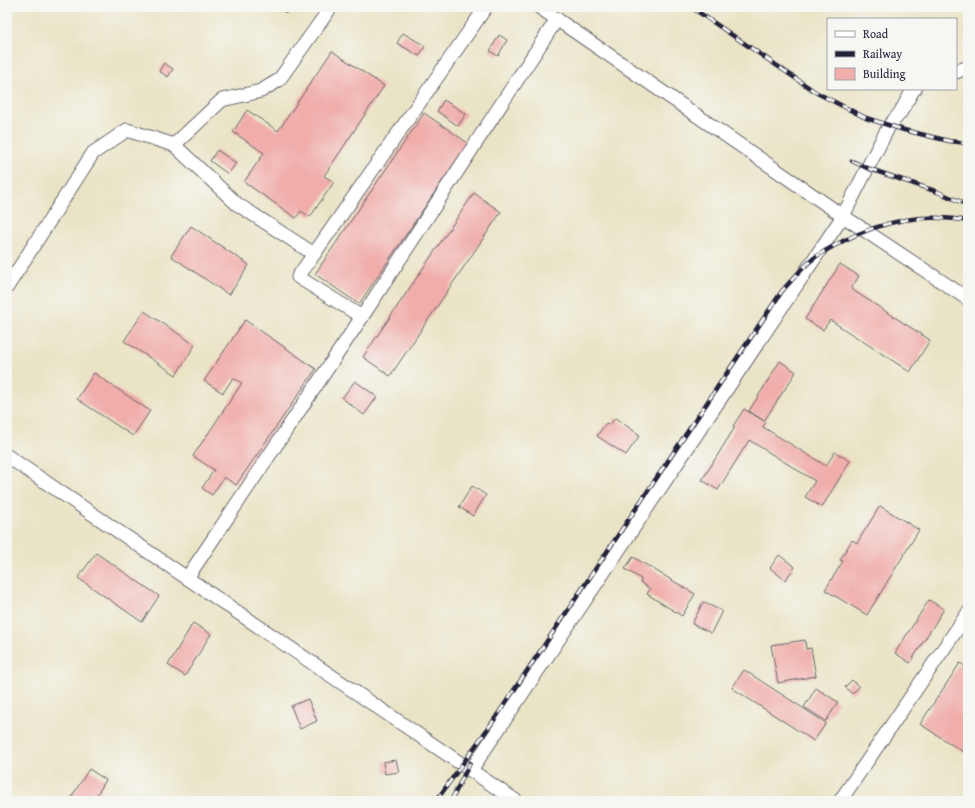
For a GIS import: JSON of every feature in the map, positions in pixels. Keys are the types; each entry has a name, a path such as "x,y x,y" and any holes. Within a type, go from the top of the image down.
{"lane":[{"path":"174,145 222,100 261,91 279,80 331,7"},
{"path":"362,317 298,277 486,7"},
{"path":"539,7 843,216 968,299"},
{"path":"187,578 362,317 557,19"},
{"path":"957,72 968,67"},
{"path":"471,770 843,216 889,126 900,113 913,90"},
{"path":"7,287 94,153 128,130 174,145 237,204 314,254"},
{"path":"7,456 516,801"},
{"path":"840,801 968,613"}],"building":[{"path":"403,33 425,46 419,56 397,43"},
{"path":"499,35 507,40 498,56 490,51"},
{"path":"332,51 384,86 324,176 334,182 310,217 301,211 296,218 244,182 264,153 233,132 247,110 278,131"},
{"path":"164,63 173,69 168,77 159,71"},
{"path":"444,100 466,114 458,126 437,111"},
{"path":"424,113 468,143 359,304 315,274"},
{"path":"217,150 236,163 228,174 210,161"},
{"path":"474,193 501,212 390,376 363,357"},
{"path":"191,226 249,265 229,295 171,256"},
{"path":"840,264 859,276 851,289 930,340 910,372 830,320 823,330 805,319"},
{"path":"144,311 195,345 176,375 124,341"},
{"path":"245,320 316,369 236,485 224,477 212,495 202,488 214,470 193,456 242,383 233,378 223,393 204,381"},
{"path":"780,361 796,372 764,421 749,411"},
{"path":"94,373 150,411 133,436 77,399"},
{"path":"355,381 377,397 364,415 342,398"},
{"path":"744,409 766,422 763,427 826,466 835,452 850,461 822,507 805,497 815,481 749,440 718,490 702,480 735,427 733,426"},
{"path":"615,418 640,435 626,455 597,436 606,423 610,425"},
{"path":"472,486 486,495 473,516 459,507"},
{"path":"880,506 919,530 867,615 825,590 843,561 840,560 852,540 857,543"},
{"path":"96,553 159,596 142,622 78,578"},
{"path":"779,555 795,567 785,580 770,568"},
{"path":"633,557 695,594 682,616 647,594 650,589 640,582 641,579 625,569"},
{"path":"929,600 944,609 910,663 895,653"},
{"path":"703,602 722,611 711,633 692,624"},
{"path":"193,623 211,634 185,676 168,665"},
{"path":"805,640 806,649 811,648 816,676 778,683 771,645"},
{"path":"960,663 968,668 968,744 963,752 920,724"},
{"path":"744,670 826,723 814,741 732,688"},
{"path":"852,680 859,687 852,694 845,687"},
{"path":"816,688 838,702 826,721 804,707"},
{"path":"308,699 317,721 300,729 291,706"},
{"path":"396,760 399,772 385,774 383,762"},
{"path":"89,769 106,780 93,801 69,801"}],"railway":[{"path":"286,11 288,7"},
{"path":"691,7 817,93 866,118 904,130 949,141 968,143"},
{"path":"852,161 867,168 938,192 968,205"},
{"path":"436,801 494,720 782,291 793,278 814,258 843,241 889,223 919,218 968,221"},
{"path":"451,801 470,763"}]}
